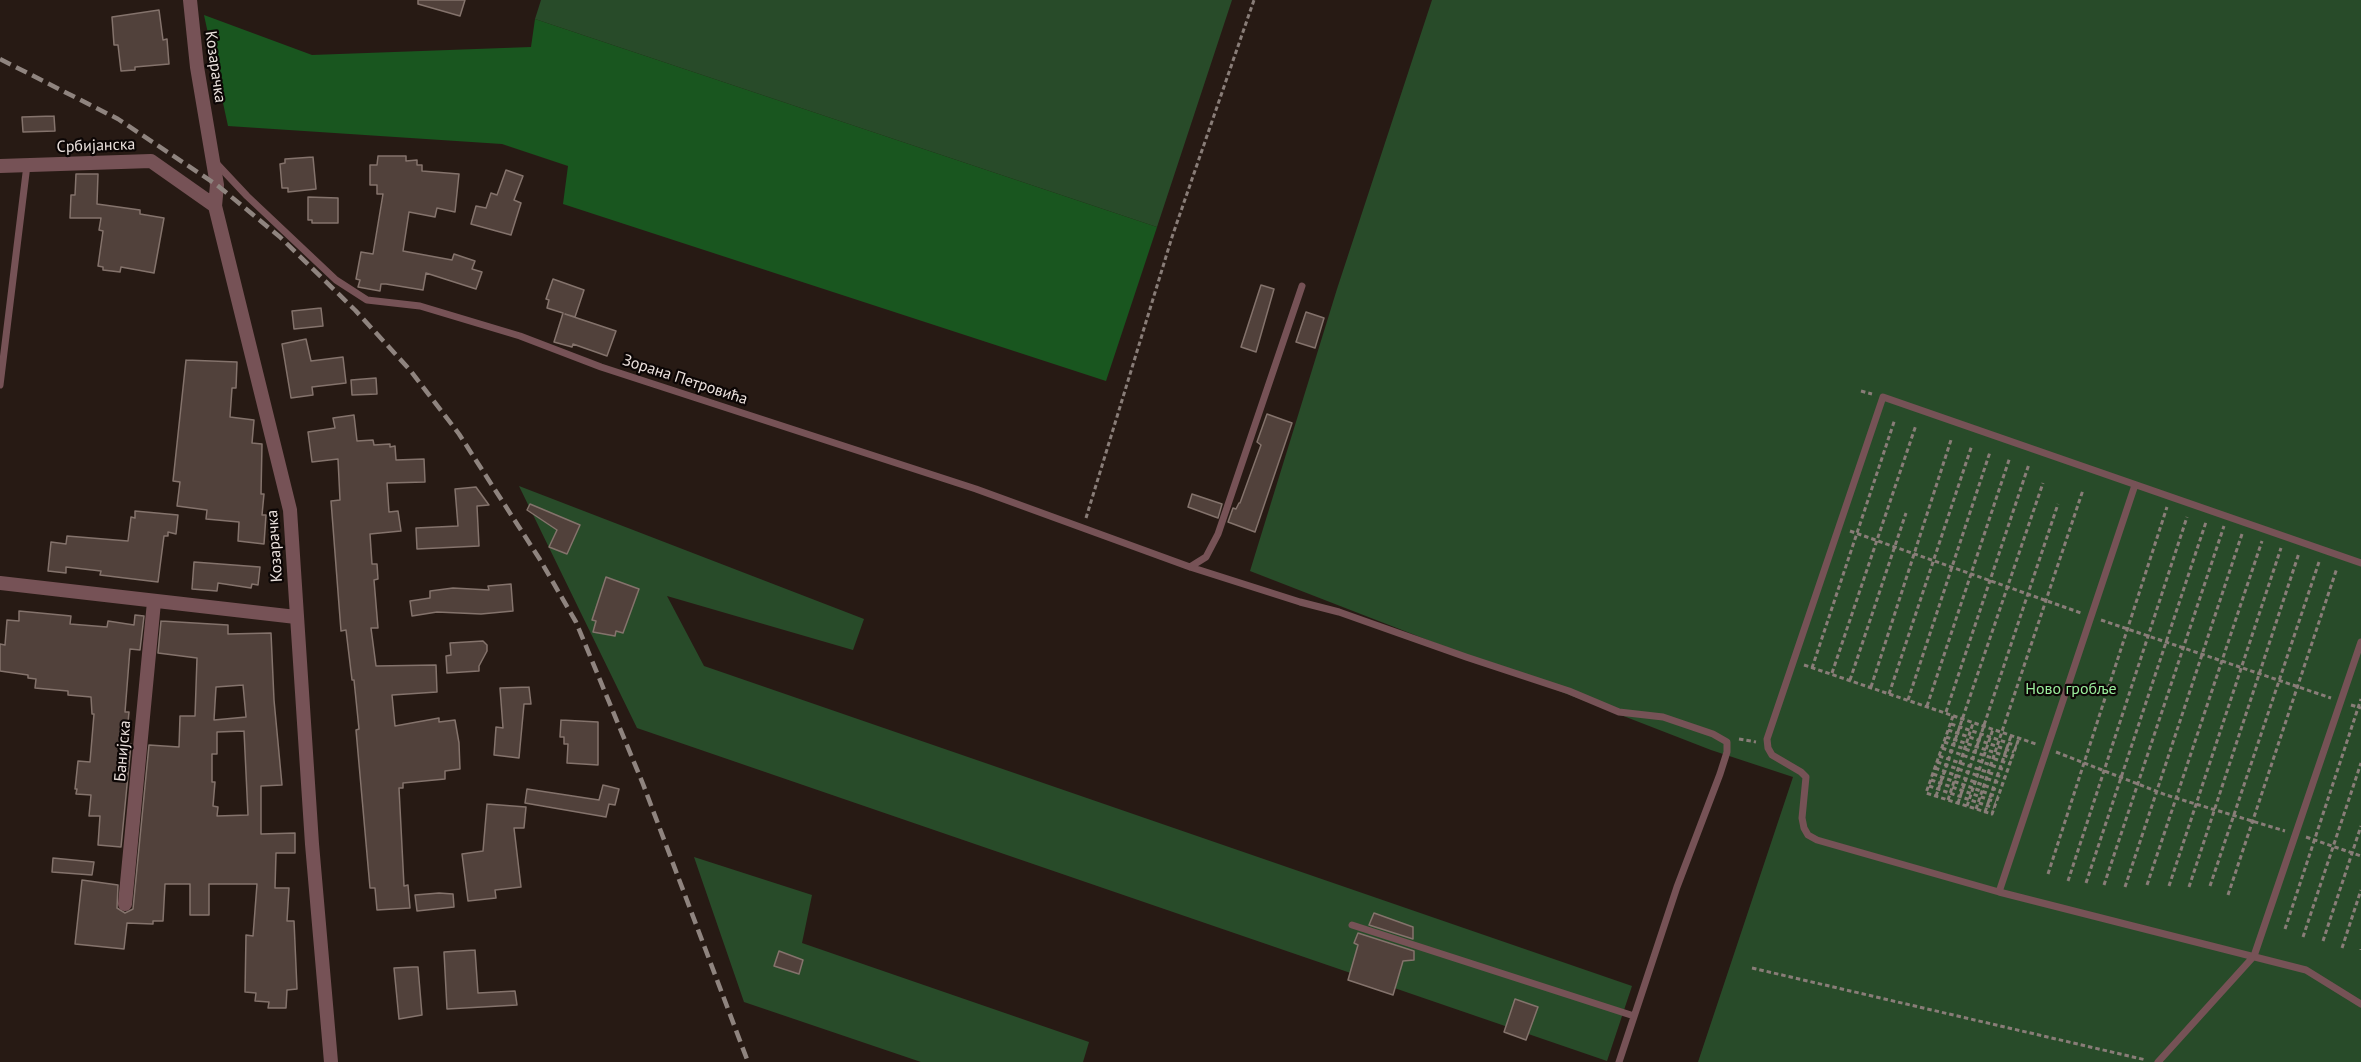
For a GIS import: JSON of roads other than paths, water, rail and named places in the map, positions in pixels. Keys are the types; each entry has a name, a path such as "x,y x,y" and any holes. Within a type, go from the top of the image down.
{"street":[{"name":"Козарачка","path":"190,0 197,67 217,185 215,206 290,510 312,844 331,1062"},
{"name":"Србијанска","path":"0,166 151,161 215,206"},
{"path":"0,583 296,617"},
{"name":"Банијска","path":"125,904 154,602"}],"lane":[{"name":"Зорана Петровића","path":"212,159 247,196 336,280 367,300 420,306 520,336 602,367 901,463 1190,567 1300,602 1340,612 1466,657 1569,690 1619,712 1663,717 1713,734 1727,742 1727,752 1720,774 1677,887 1634,1016"},
{"path":"0,385 27,165"},
{"path":"1190,567 1206,557 1218,534 1302,286"},
{"path":"2361,563 1883,397 1767,739 1772,755 1806,777 1807,786 1802,818 1808,835 1817,840 1999,892 2306,970 2361,1004"},
{"path":"1999,892 2134,485"},
{"path":"2157,1062 2254,956 2361,642"},
{"path":"1352,925 1634,1016 1619,1062"}],"railway":[{"path":"0,59 118,119 217,185 280,237 355,310 410,370 459,434 539,558 576,622 643,784 748,1062"}],"park label":[{"name":"Ново гробље","path":"2071,689"}]}
